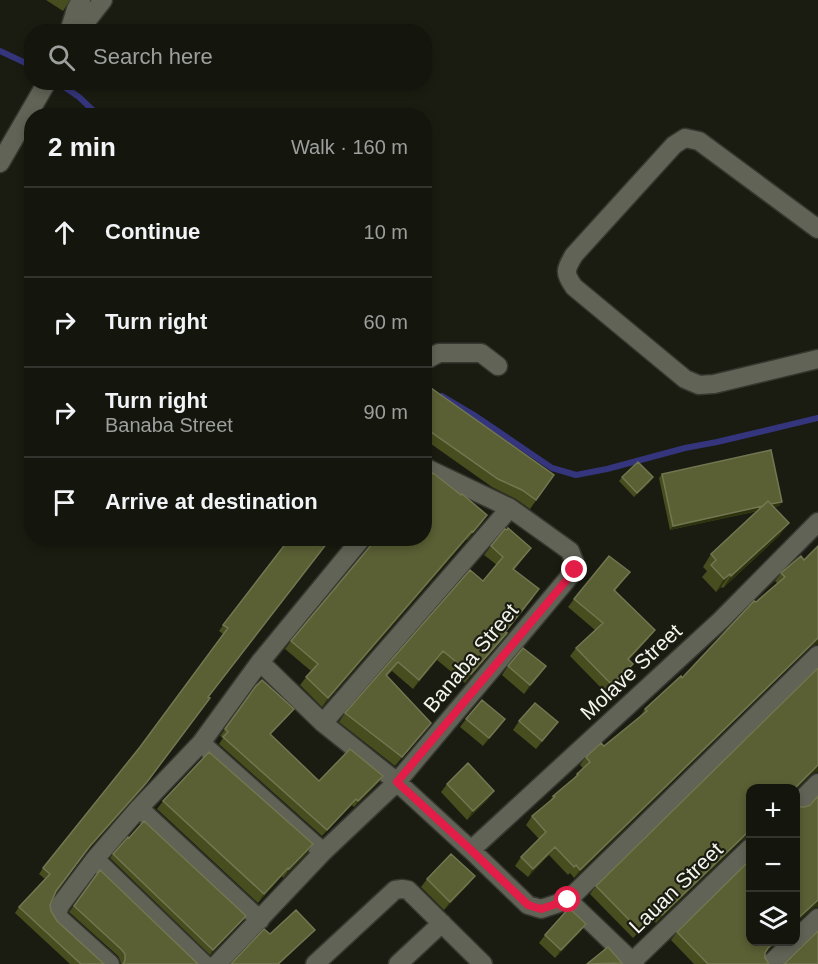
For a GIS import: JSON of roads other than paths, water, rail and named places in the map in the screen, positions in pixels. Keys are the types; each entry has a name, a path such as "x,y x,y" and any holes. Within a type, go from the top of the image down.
{"street":[{"path":"71,24 81,0"},
{"path":"84,24 103,0"},
{"path":"35,108 43,90"},
{"path":"0,163 24,133"},
{"path":"818,229 699,141 685,138 666,153 574,255 566,268 568,278 574,287 685,379 699,385 714,384 818,359"},
{"path":"432,356 439,352 481,353 498,366"},
{"path":"323,723 510,508 432,471"},
{"name":"Banaba Street","path":"217,964 324,852 397,782 575,570 570,551 510,508"},
{"name":"Molave Street","path":"471,850 721,620 818,522"},
{"path":"110,964 60,919 57,912 61,904 95,859 139,808 201,743 260,662 355,546"},
{"path":"260,662 323,723 397,782 528,905 541,909 568,900 818,655"},
{"path":"201,743 324,852"},
{"path":"800,800 818,783"},
{"path":"139,808 260,920"},
{"name":"Lauan Street","path":"634,963 746,852"},
{"path":"95,859 204,964"},
{"path":"315,964 395,890 402,889 408,890 479,963"},
{"path":"568,900 634,963"},
{"path":"800,934 818,918"},
{"path":"398,964 442,923"},
{"path":"770,964 788,946"}],"waterway":[{"path":"0,51 24,62"},
{"path":"69,90 91,108"},
{"path":"442,396 552,468 576,475 818,418"}]}
